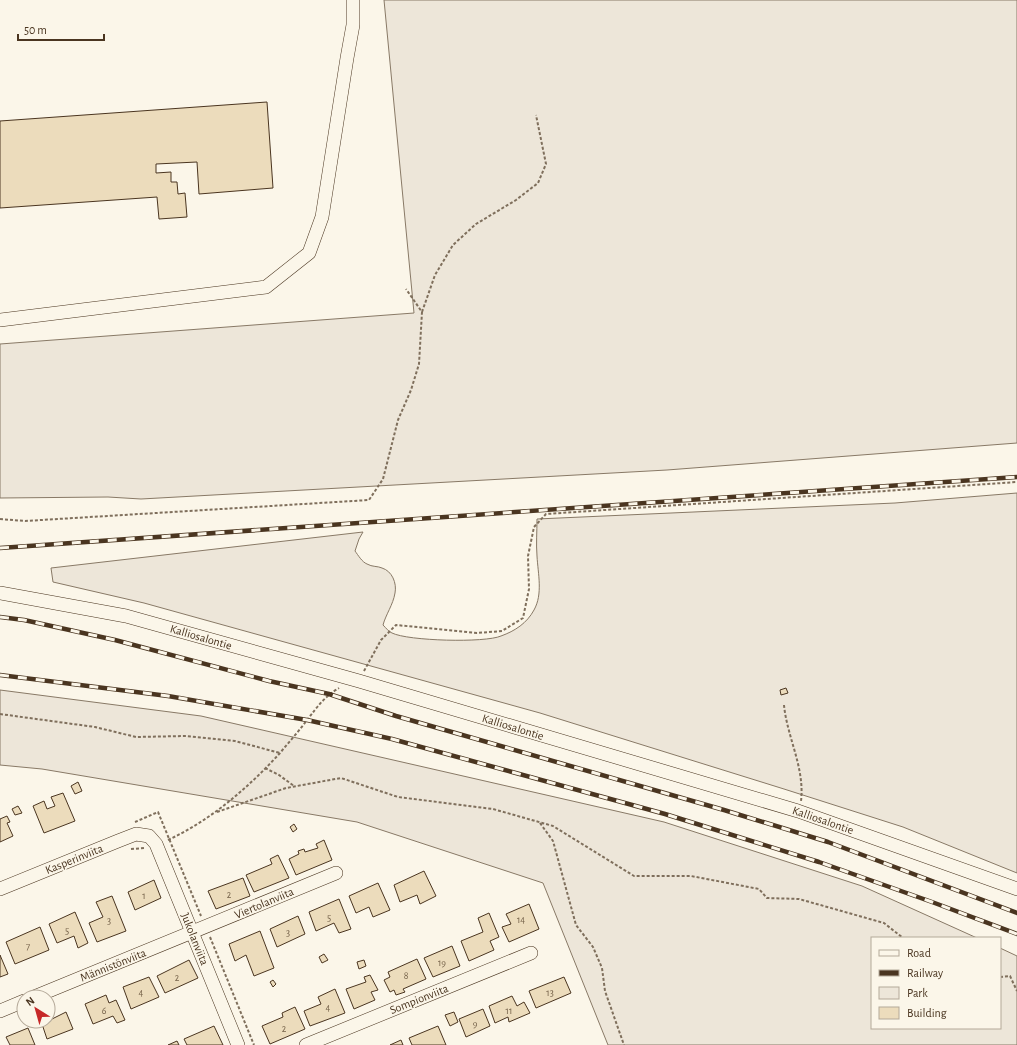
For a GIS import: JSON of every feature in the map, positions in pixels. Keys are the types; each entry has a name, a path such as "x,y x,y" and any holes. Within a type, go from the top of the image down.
{"street":[{"path":"0,320 266,287 309,253 322,217 353,25 353,0"},
{"name":"Kalliosalontie","path":"0,593 126,616 359,681 798,812 1017,889"},
{"name":"Kasperinviita","path":"0,889 136,834 149,836"},
{"name":"Jukolanviita","path":"149,836 156,844 238,1045"},
{"name":"Viertolanviita","path":"192,933 336,873"},
{"name":"Männistönviita","path":"54,989 192,933"},
{"name":"Sompionviita","path":"306,1045 531,953"},
{"path":"0,1011 16,1004"}],"path":[{"path":"0,519 25,521 369,500 383,479 398,420 420,364 422,312 435,275 453,245 476,224 516,200 538,183 546,164 536,115"},
{"path":"406,289 422,312"},
{"path":"254,1045 169,839 216,812 246,787 280,753 307,720 316,706 329,694 338,688 359,681 381,640 396,625 477,633 502,631 523,618 529,589 528,556 534,527 546,514 1017,482"},
{"path":"784,705 785,719 792,737 799,775 801,799 798,812"},
{"path":"0,714 95,727 136,736 186,736 235,741 280,753"},
{"path":"265,768 279,775 295,787"},
{"path":"216,812 286,788 341,778 398,797 492,810 553,826 634,876 691,876 759,889 767,898 799,899 884,923 901,937"},
{"path":"539,822 553,841 576,925 593,947 602,968 605,991 624,1045"},
{"path":"1001,977 1010,976 1017,991"}],"green space":[{"path":"384,0 1017,0 1017,443 667,470 141,499 108,497 0,498 0,344 414,313"},
{"path":"1017,493 1017,873 903,827 540,713 144,603 53,582 51,568 363,532 355,551 365,563 371,566 380,567 389,572 394,581 394,597 383,625 389,631 401,636 414,638 479,640 501,636 511,632 524,623 531,615 537,604 539,577 537,519 895,503"},
{"path":"0,690 201,716 664,822 862,886 975,937 871,937 871,1029 1001,1029 1001,948 1017,956 1017,1045 608,1045 543,883 357,822 42,769 0,765"}],"building":[{"path":"267,102 273,188 199,194 197,162 156,164 156,173 171,172 171,182 177,182 178,194 185,193 187,217 159,219 157,197 0,208 0,121"},
{"path":"786,688 788,693 781,695 780,690"},
{"path":"78,782 82,791 75,794 71,786"},
{"path":"63,793 75,821 44,833 33,806 44,801 47,809 55,806 51,797"},
{"path":"18,806 22,813 15,815 12,809"},
{"path":"7,816 10,822 7,823 13,836 0,842 0,819"},
{"path":"294,824 297,829 293,832 290,827"},
{"path":"324,840 332,860 296,875 289,859 299,854 298,851 304,849 305,852 318,848 316,844"},
{"path":"278,855 289,878 254,892 246,875 272,864 270,859"},
{"path":"424,871 436,896 420,904 417,895 400,902 394,885"},
{"path":"243,878 250,896 216,909 208,891"},
{"path":"154,880 161,898 135,910 128,892"},
{"path":"378,883 390,910 373,917 369,907 356,913 349,896"},
{"path":"112,896 126,931 97,942 89,923 103,917 96,902"},
{"path":"339,899 351,929 339,933 334,923 316,931 309,912"},
{"path":"529,904 539,929 509,942 502,927 511,924 506,914"},
{"path":"75,912 88,943 78,948 74,936 57,943 49,924"},
{"path":"489,913 499,937 490,941 494,950 469,961 461,941 483,932 478,918"},
{"path":"298,916 305,934 277,947 270,929"},
{"path":"40,927 49,950 15,964 6,942"},
{"path":"260,931 274,968 254,976 246,955 235,961 229,944"},
{"path":"452,946 460,966 433,977 424,958"},
{"path":"324,954 328,960 322,963 319,957"},
{"path":"0,955 8,974 0,977"},
{"path":"417,959 426,979 403,989 405,992 396,995 394,990 390,992 384,980 390,977 388,972"},
{"path":"189,960 198,978 165,993 157,976"},
{"path":"364,960 366,966 359,969 357,962"},
{"path":"370,975 378,990 371,992 375,1000 354,1009 346,989 366,982 364,977"},
{"path":"149,977 159,997 131,1009 123,987"},
{"path":"564,977 571,993 536,1008 529,991"},
{"path":"273,980 276,984 273,987 270,982"},
{"path":"335,989 345,1013 310,1026 304,1011 321,1004 318,997"},
{"path":"106,995 109,1003 116,1000 125,1020 117,1023 113,1016 93,1024 85,1004"},
{"path":"512,996 517,1006 524,1002 530,1013 509,1022 508,1017 495,1023 489,1006"},
{"path":"295,1007 305,1029 270,1044 262,1026 283,1017 282,1013"},
{"path":"483,1009 490,1026 466,1037 459,1019"},
{"path":"66,1012 73,1029 47,1039 44,1029 56,1029 56,1017"},
{"path":"454,1012 458,1022 450,1026 445,1015"},
{"path":"214,1026 223,1045 187,1045 184,1039"},
{"path":"438,1026 446,1045 412,1045 409,1038"},
{"path":"28,1029 35,1045 10,1045 6,1037"},
{"path":"401,1040 403,1045 390,1045"},
{"path":"177,1041 179,1045 168,1045"}],"railway":[{"path":"0,548 1017,477"},
{"path":"0,617 24,620 115,640 269,681 329,694 396,716 724,810 828,842 1017,913"},
{"path":"0,675 168,696 307,720 392,739 665,814 819,862 1017,934"}]}
